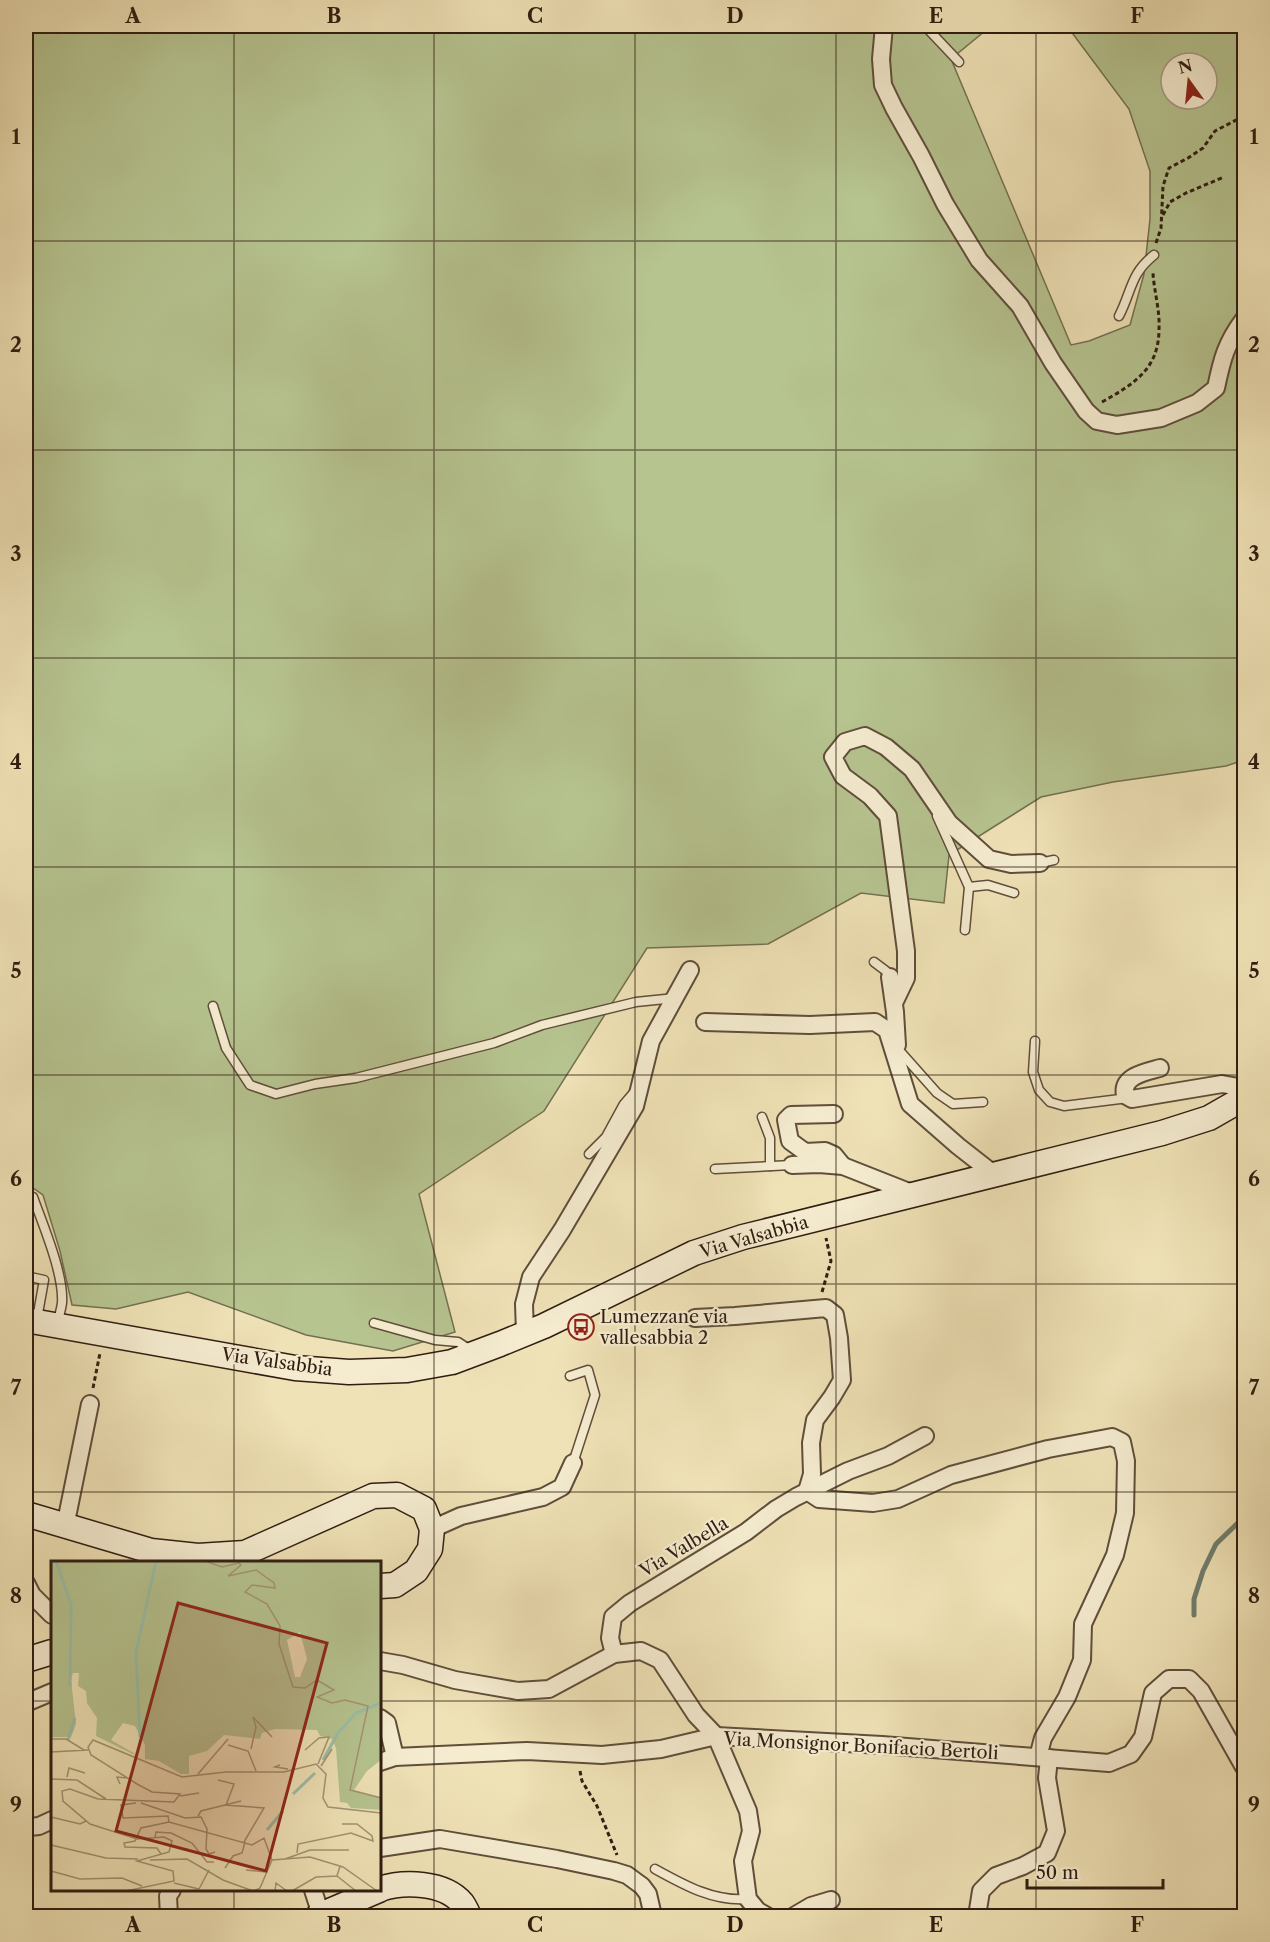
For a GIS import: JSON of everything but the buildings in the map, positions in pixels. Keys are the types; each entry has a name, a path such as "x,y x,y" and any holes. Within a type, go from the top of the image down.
{"main road":[{"name":"Via Valsabbia","path":"40,1323 295,1368 349,1372 406,1370 452,1362 525,1333 694,1253 742,1237 1162,1133 1209,1118 1245,1098"},
{"path":"26,1514 152,1551 198,1556 244,1553 373,1496 397,1495 424,1509 432,1529 430,1549 416,1571 395,1585 381,1586"},
{"path":"26,1660 51,1652"},
{"path":"381,1888 407,1884 442,1889 463,1904 469,1917"},
{"path":"320,1916 375,1891"}],"street":[{"path":"884,26 881,59 883,85 945,204 979,260 1020,306 1053,363 1086,411 1097,421 1117,425 1161,418 1197,403 1216,388 1221,362 1232,336 1245,320"},
{"path":"894,1004 906,978 906,951 888,816 870,796 843,776 833,757 845,742 865,736 886,747 912,769 949,823 989,859 1011,864 1047,862"},
{"path":"525,1333 524,1304 531,1276 562,1230 635,1106 651,1041 690,970"},
{"path":"890,977 897,1055"},
{"path":"705,1022 810,1024 875,1022 886,1030 897,1055 910,1104 994,1175"},
{"path":"1164,1067 1139,1074 1127,1082 1124,1092 1128,1098 1162,1095 1222,1084 1245,1088"},
{"path":"834,1114 791,1115 786,1120 786,1126 790,1141 805,1152 825,1151 834,1155 843,1166"},
{"path":"792,1165 843,1166 914,1194"},
{"path":"695,1318 826,1308 835,1315 842,1380 815,1420 812,1474 807,1491 819,1499 873,1503 898,1498 951,1476 1048,1449 1112,1437 1122,1442 1126,1461 1125,1514 1115,1555 1083,1624 1082,1660 1067,1697 1042,1738 1056,1832 1047,1853 1023,1866 996,1876 981,1891 977,1917"},
{"path":"65,1527 90,1404"},
{"name":"Via Valbella","path":"614,1654 610,1638 613,1617 648,1591 746,1532 776,1509 807,1491 848,1471 888,1456 925,1436"},
{"path":"432,1529 461,1516 543,1497 562,1487 573,1463"},
{"path":"26,1583 32,1595 51,1614"},
{"path":"381,1661 455,1680 518,1691 549,1689 614,1654 641,1652 660,1660 696,1715 716,1736 748,1811 751,1831 743,1861 748,1899 758,1911 767,1917"},
{"name":"Via Monsignor Bonifacio Bertoli","path":"387,1760 526,1751 602,1755 661,1749 716,1736 882,1745 1109,1763 1131,1754 1143,1737 1154,1693 1169,1678 1189,1679 1201,1691 1245,1767"},
{"path":"26,1703 51,1692"},
{"path":"381,1719 387,1723 387,1760"},
{"path":"26,1825 39,1826 51,1820"},
{"path":"381,1848 440,1839 557,1859 620,1873 627,1875 642,1886 648,1894 652,1917"},
{"path":"169,1917 168,1896 171,1891"},
{"path":"312,1891 320,1916"},
{"path":"794,1917 811,1906 831,1900"}],"lane":[{"path":"924,26 958,62"},
{"path":"1119,316 1130,286 1142,265 1154,255"},
{"path":"934,801 938,821 963,869 969,887 965,930"},
{"path":"969,887 988,885 1014,893"},
{"path":"874,962 890,977"},
{"path":"213,1006 226,1048 250,1085 276,1094 315,1084 356,1078 494,1043 542,1025 636,1002 675,998"},
{"path":"1035,1041 1033,1072 1039,1090 1050,1102 1064,1106 1128,1098"},
{"path":"897,1055 937,1093 953,1104 983,1102"},
{"path":"589,1154 606,1137 624,1104 640,1085"},
{"path":"762,1117 770,1138 770,1166"},
{"path":"715,1169 792,1165"},
{"path":"33,1197 49,1239 62,1302 40,1323"},
{"path":"26,1276 44,1280 40,1323"},
{"path":"374,1323 435,1340 458,1342 475,1353"},
{"path":"570,1376 588,1370 594,1395 573,1463"},
{"path":"655,1869 694,1890 735,1900 748,1899"}],"path":[{"path":"1162,216 1170,202 1224,177"},
{"path":"813,1309 820,1298 831,1262 824,1230"},
{"path":"90,1404 103,1334"},
{"path":"577,1754 582,1781 597,1806 611,1844 622,1862 620,1873"}],"green space":[{"path":"26,26 991,26 951,59 1071,345 1089,341 1130,325 1144,274 1150,219 1150,171 1129,109 1067,26 1244,26 1244,760 1226,766 1113,782 1041,797 949,855 944,903 861,893 768,944 647,948 544,1111 419,1194 455,1332 393,1351 306,1335 188,1292 116,1309 72,1305 60,1251 43,1195 26,1183"}],"waterway":[{"path":"1194,1615 1194,1599 1203,1571 1216,1544 1244,1517"}],"place":[{"name":"Lumezzane via vallesabbia 2","path":"581,1327"}]}
